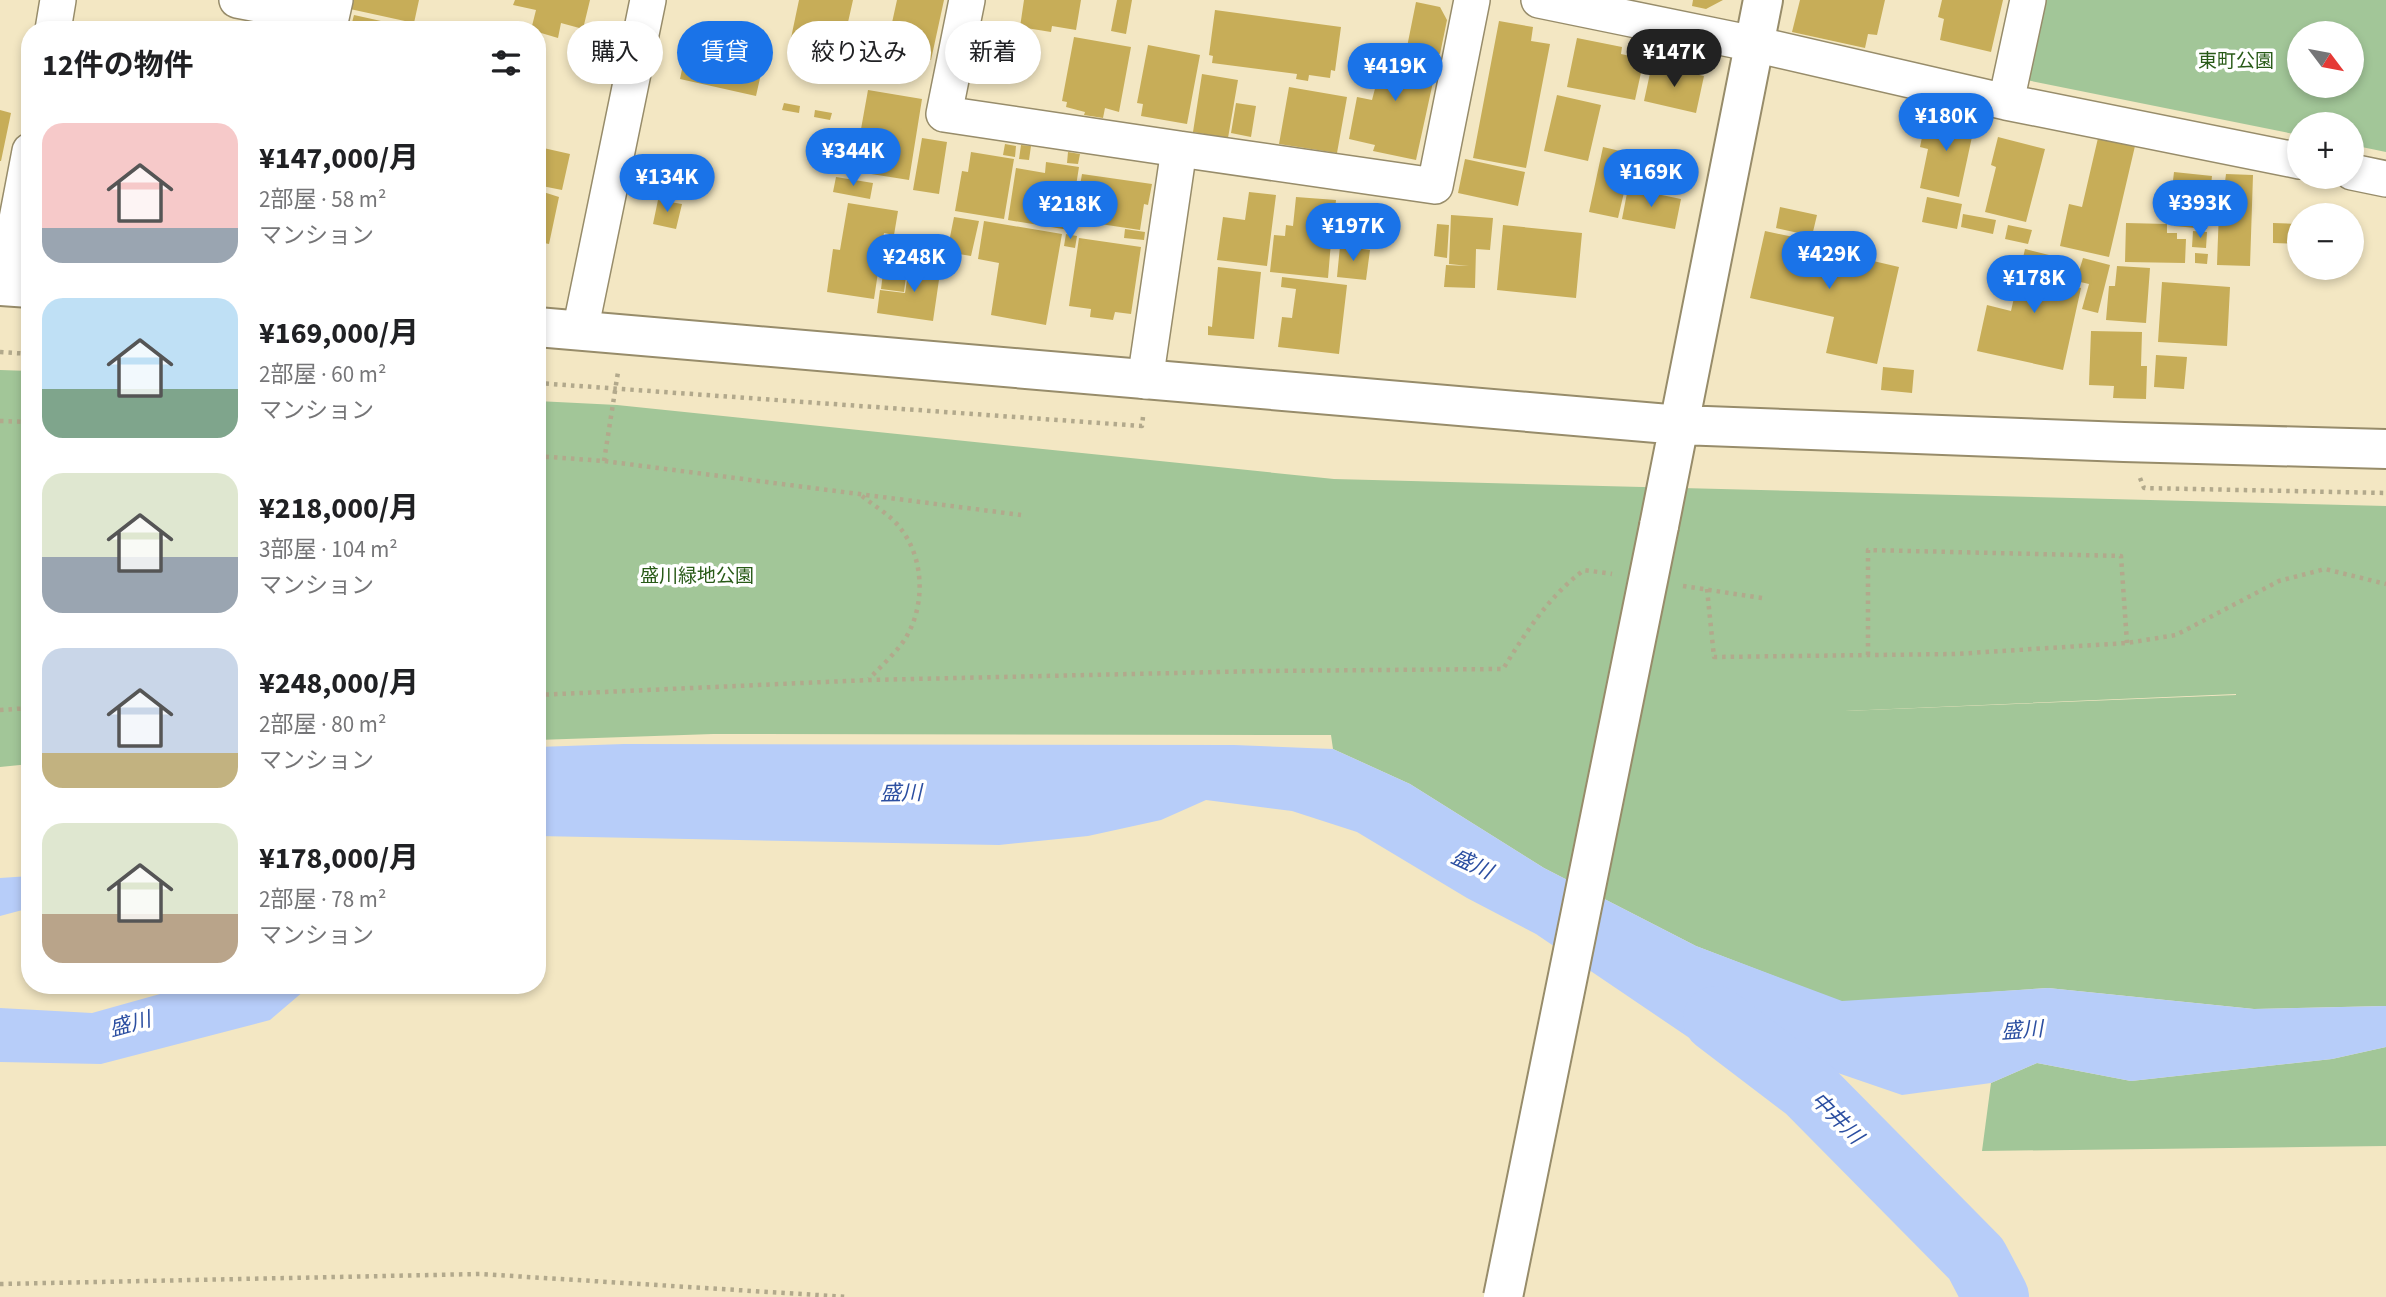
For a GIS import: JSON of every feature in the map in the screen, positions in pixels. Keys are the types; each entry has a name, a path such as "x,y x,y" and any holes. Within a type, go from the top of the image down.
{"street":[{"path":"54,21 58,0"},
{"path":"237,0 331,18 335,0"},
{"path":"580,331 649,0"},
{"path":"967,0 944,114 1435,186 1472,0"},
{"path":"1539,0 1754,44 2006,102 2287,158"},
{"path":"1503,1297 1680,425 1763,0"},
{"path":"2006,102 2028,0"},
{"path":"1145,381 1179,149"},
{"path":"2364,174 2386,178"},
{"path":"11,287 21,215"},
{"path":"546,328 1680,425 2386,449"}],"path":[{"path":"604,461 616,388 621,334"},
{"path":"0,352 21,353"},
{"path":"546,384 1142,426 1145,381"},
{"path":"0,421 21,422"},
{"path":"2124,442 2144,488 2386,493"},
{"path":"546,457 604,461 1021,515"},
{"path":"861,496 893,520 905,536 916,556 920,576 919,602 906,638 869,680"},
{"path":"1867,655 1868,550 2121,556 2127,643"},
{"path":"1707,589 1714,657 1955,654 2127,643 2176,635 2279,581 2325,569 2386,584"},
{"path":"546,695 869,680 1263,671 1503,669 1527,630 1564,585 1584,570 1625,576"},
{"path":"1679,585 1762,598"},
{"path":"0,710 21,709"},
{"path":"0,1284 480,1274 849,1297"}],"green space":[{"name":"東町公園","path":"2038,0 2386,0 2386,152 2364,147 2364,112 2287,112 2287,133 2021,79"},
{"path":"0,370 21,371 21,765 0,767"},
{"name":"盛川緑地公園","path":"546,401 617,405 1334,479 2386,506 2386,1006 2254,1009 2048,988 1842,1002 1696,946 1544,868 1410,784 1333,749 1331,735 713,734 546,740","holes":["2236,694 2236,695 1845,711"]},
{"path":"2386,1047 2386,1146 1982,1151 1991,1083 2037,1063 2131,1081 2332,1059"}],"water":[{"name":"盛川","path":"624,744 1234,745 1333,749 1410,784 1544,868 1696,946 1842,1001 2048,988 2254,1009 2386,1006 2386,1047 2332,1059 2131,1081 2037,1063 1991,1083 1902,1095 1835,1072 1750,1079 1536,934 1467,898 1357,832 1292,811 1206,800 1161,820 1088,836 999,845 546,836 546,747"},
{"path":"21,877 21,910 0,916 0,878"},
{"name":"盛川","path":"160,994 300,994 270,1020 101,1064 0,1062 0,1008 92,1013"}],"building":[{"path":"352,0 419,0 414,21 350,9"},
{"path":"515,0 590,0 585,21 567,21 567,25 561,23 558,38 546,34 546,21 533,21 536,10 513,5"},
{"path":"799,0 853,0 848,21 795,21"},
{"path":"897,0 944,0 931,60 931,21 892,21"},
{"path":"1024,0 1081,0 1076,30 1052,26 1051,32 1041,30 1041,21 1021,21"},
{"path":"1117,0 1132,0 1126,34 1111,31"},
{"path":"1693,0 1723,0 1706,9 1692,6"},
{"path":"1800,0 1885,0 1877,35 1868,34 1865,48 1792,32"},
{"path":"1942,0 2003,0 1991,52 1940,40 1944,19 1938,17"},
{"path":"1416,2 1440,7 1447,20 1440,54 1407,47"},
{"path":"1215,10 1341,27 1335,71 1331,70 1330,78 1309,75 1308,81 1296,79 1297,74 1212,63 1213,56 1209,55"},
{"path":"354,15 381,21 352,21"},
{"path":"1499,21 1533,27 1531,41 1550,44 1526,168 1473,158"},
{"path":"1074,37 1131,47 1119,112 1105,108 1103,118 1084,115 1085,112 1066,107 1067,102 1062,101"},
{"path":"1577,38 1622,47 1621,54 1644,59 1635,100 1567,87"},
{"path":"1148,45 1200,55 1187,124 1141,116 1143,104 1137,103"},
{"path":"1375,46 1438,59 1416,160 1373,151 1375,145 1349,139 1357,97 1372,100 1377,81 1369,79"},
{"path":"1652,64 1704,76 1696,113 1644,101"},
{"path":"1202,74 1238,80 1228,138 1193,132"},
{"path":"702,84 759,84 756,96"},
{"path":"1289,87 1347,97 1337,153 1279,144"},
{"path":"868,90 922,99 909,180 846,170 854,128 861,129"},
{"path":"1557,95 1601,105 1588,161 1544,151"},
{"path":"784,103 800,106 799,113 782,110"},
{"path":"1236,103 1256,106 1251,137 1231,133"},
{"path":"0,110 11,113 1,161 0,161"},
{"path":"815,110 832,113 830,120 814,117"},
{"path":"1927,113 1975,123 1959,197 1920,188 1928,149 1920,147"},
{"path":"1998,137 2045,149 2026,222 1985,212 1996,167 1991,165"},
{"path":"922,138 947,142 939,194 913,190"},
{"path":"2098,138 2135,146 2109,257 2060,246 2069,204 2082,207"},
{"path":"1005,144 1016,146 1015,157 1003,155"},
{"path":"1021,145 1031,146 1029,160 1019,159"},
{"path":"1603,147 1633,154 1618,218 1589,212"},
{"path":"546,149 570,154 562,190 546,187"},
{"path":"971,152 1014,159 1004,219 955,211 962,171 968,172"},
{"path":"1068,152 1080,154 1078,164 1067,163"},
{"path":"1465,159 1525,172 1518,206 1458,193"},
{"path":"1046,162 1079,167 1069,230 1008,220 1016,168 1045,173"},
{"path":"2174,172 2212,176 2207,229 2174,226 2178,190 2172,189"},
{"path":"1082,174 1152,184 1148,205 1144,204 1140,230 1074,220"},
{"path":"2226,174 2253,175 2250,266 2217,265 2220,182 2225,182"},
{"path":"836,177 873,183 870,199 833,192"},
{"path":"1628,188 1681,199 1675,229 1622,219"},
{"path":"1249,192 1276,195 1267,266 1217,260 1223,217 1245,220"},
{"path":"546,193 559,197 549,244 546,243"},
{"path":"1296,197 1336,200 1333,228 1338,229 1337,243 1331,242 1328,278 1270,272 1274,235 1285,236 1286,225 1293,226"},
{"path":"1927,197 1962,204 1957,229 1922,222"},
{"path":"658,200 682,204 676,229 653,224"},
{"path":"848,203 898,211 894,235 884,233 874,299 827,292 833,249 840,250"},
{"path":"1780,207 1817,215 1812,236 1776,228"},
{"path":"1963,214 1996,220 1993,234 1961,227"},
{"path":"1451,215 1493,218 1490,250 1476,249 1475,288 1444,287 1446,265 1469,266 1449,264"},
{"path":"954,217 979,221 971,256 947,252"},
{"path":"984,221 1062,234 1046,325 991,315 999,263 978,259"},
{"path":"2126,223 2167,224 2167,233 2177,233 2177,239 2186,239 2185,263 2125,262"},
{"path":"2273,223 2287,224 2287,244 2273,243"},
{"path":"1437,224 1449,225 1447,258 1434,256"},
{"path":"1503,225 1582,233 1576,298 1497,290"},
{"path":"2008,225 2032,230 2028,244 2005,239"},
{"path":"1125,229 1145,232 1144,240 1124,238"},
{"path":"1765,231 1827,244 1826,250 1899,267 1877,364 1826,353 1834,317 1750,298"},
{"path":"2193,231 2207,232 2206,248 2192,247"},
{"path":"1066,234 1077,236 1075,248 1064,246"},
{"path":"1079,238 1141,247 1131,314 1115,312 1113,320 1090,317 1091,309 1069,306"},
{"path":"1340,246 1370,250 1366,280 1337,277"},
{"path":"2025,249 2069,260 2064,284 2081,288 2063,370 1977,351 1987,305 2011,311"},
{"path":"2195,253 2208,254 2207,264 2195,263"},
{"path":"885,257 908,260 904,292 881,289"},
{"path":"2083,258 2110,265 2098,313 2082,309 2089,284 2076,281"},
{"path":"910,261 941,266 933,321 877,313 880,290 905,293"},
{"path":"2117,266 2150,268 2146,323 2106,320 2109,286 2115,286"},
{"path":"1218,267 1261,272 1254,339 1208,335 1208,326 1212,327"},
{"path":"1282,277 1347,285 1339,354 1278,347 1282,317 1292,318 1296,289 1281,287"},
{"path":"2162,282 2230,287 2227,346 2158,342"},
{"path":"2091,331 2142,332 2141,366 2147,366 2146,399 2113,398 2114,386 2089,385"},
{"path":"2156,355 2187,357 2184,389 2154,387"},
{"path":"1883,367 1914,370 1912,393 1881,390"}],"waterway":[{"name":"中井川","path":"1716,1019 1808,1089 1976,1259 1996,1297"}]}
